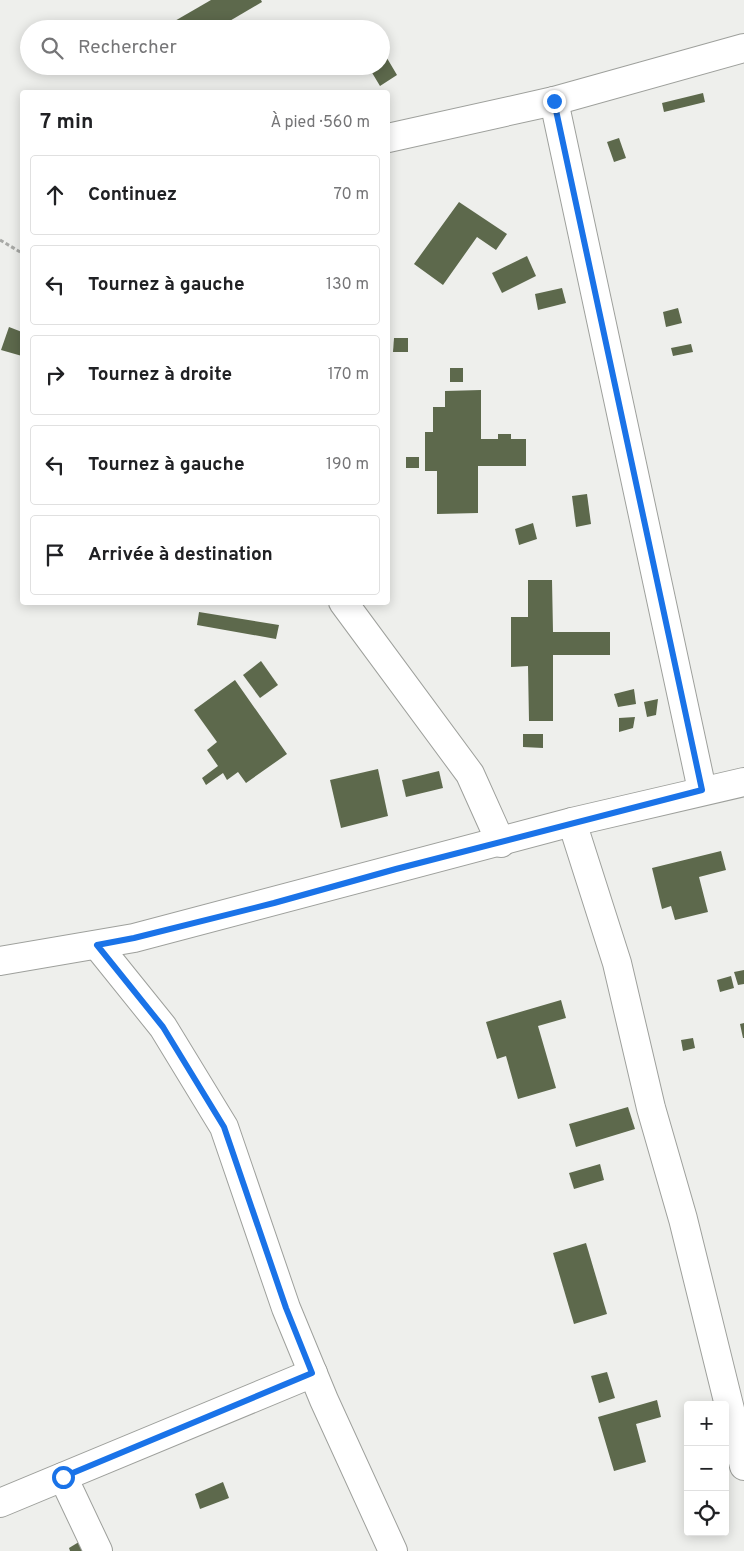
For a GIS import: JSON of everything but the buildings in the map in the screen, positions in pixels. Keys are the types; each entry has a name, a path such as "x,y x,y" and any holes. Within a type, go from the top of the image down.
{"street":[{"path":"390,138 554,101 744,48"},
{"path":"554,101 702,790"},
{"path":"344,605 470,774 501,843"},
{"path":"0,961 134,938 501,843 572,822 702,790 744,782"},
{"path":"572,822 617,963 651,1108 686,1228 744,1466"},
{"path":"97,945 163,1027 224,1127 286,1308 312,1373 393,1551"},
{"path":"0,1503 312,1373"},
{"path":"63,1477 98,1551"}],"path":[{"path":"0,240 20,252"}],"route":[{"path":"63,1477 312,1373 286,1308 224,1127 163,1027 97,945 134,938 274,903 396,869 501,843 572,822 702,790 554,101"}]}
